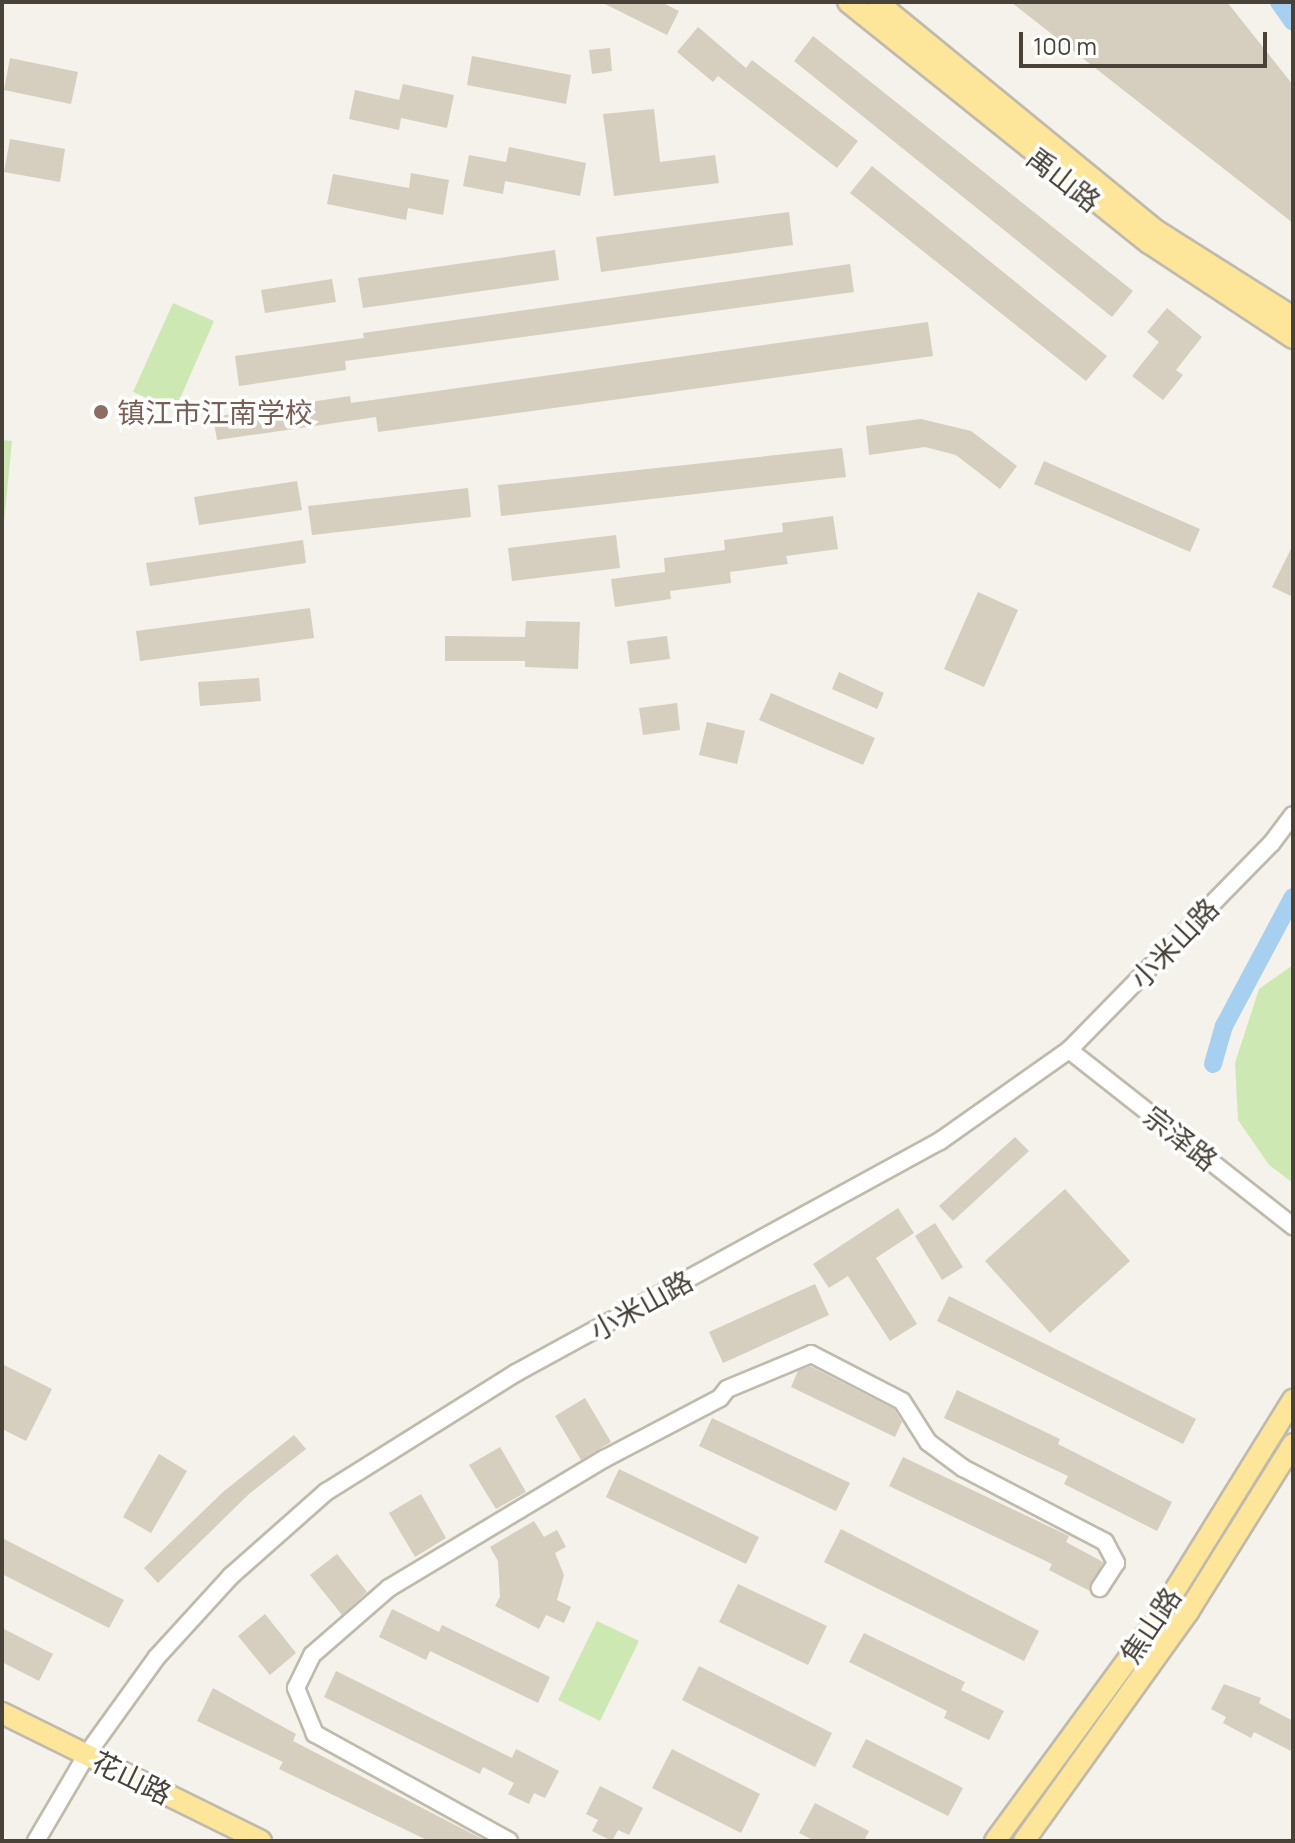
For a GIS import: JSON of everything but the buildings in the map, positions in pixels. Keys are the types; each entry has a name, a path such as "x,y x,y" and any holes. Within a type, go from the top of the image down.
{"main road":[{"name":"禹山路","path":"848,2 1099,206 1293,338"},
{"name":"禹山路","path":"882,5 1157,231 1293,317"},
{"name":"焦山路","path":"995,1841 1154,1624 1293,1400"},
{"name":"焦山路","path":"1024,1841 1188,1612 1293,1444"},
{"name":"花山路","path":"2,1713 261,1841"}],"street":[{"name":"小米山路","path":"36,1841 87,1754 157,1657 210,1599 326,1492 516,1373 940,1141 1069,1050 1271,844 1293,815"},
{"name":"宗泽路","path":"1069,1050 1293,1226"},
{"path":"509,1841 315,1734 296,1688 312,1655 389,1588 727,1389 811,1354 902,1401 928,1442 963,1468 1105,1542 1116,1563 1100,1588"}],"green space":[{"path":"173,303 214,321 175,410 133,392"},
{"path":"2,440 12,441 2,542"},
{"path":"1293,965 1293,1183 1269,1165 1238,1120 1235,1063 1259,989"},
{"path":"597,1621 639,1641 600,1721 558,1700"}],"waterway":[{"path":"1279,2 1293,22"},
{"path":"1213,1064 1224,1026 1293,897"}],"place":[{"name":"镇江市江南学校","path":"101,412"}]}
